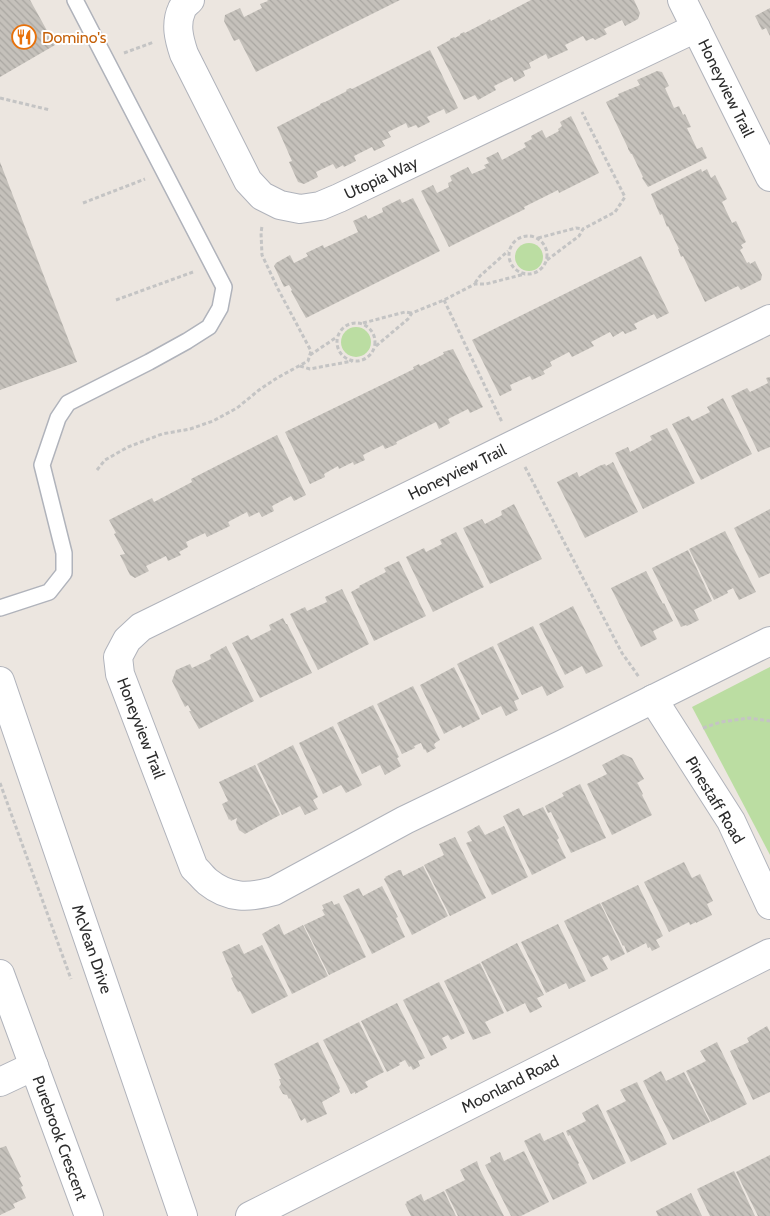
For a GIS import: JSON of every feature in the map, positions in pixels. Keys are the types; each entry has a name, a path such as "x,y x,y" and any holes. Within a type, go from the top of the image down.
{"street":[{"name":"Utopia Way","path":"190,0 182,8 178,24 178,36 184,54 248,181 262,196 280,205 300,209 320,206 696,28"},
{"name":"Honeyview Trail","path":"682,0 770,177"},
{"name":"Honeyview Trail","path":"770,319 141,626 128,640 118,657 120,674 194,868 206,881 222,891 239,896 257,896 274,891 405,820 770,641"},
{"name":"McVean Drive","path":"0,681 183,1216"},
{"name":"Pinestaff Road","path":"653,699 730,822 770,905"},
{"name":"Moonland Road","path":"250,1216 770,953"},
{"path":"0,974 34,1066"},
{"name":"Purebrook Crescent","path":"0,1082 34,1066 89,1216"}],"lane":[{"path":"0,608 49,592 64,573 64,553 42,465 58,418 68,403 149,362 209,327 220,308 224,287 75,0"}],"path":[{"path":"106,60 160,40 178,36"},
{"path":"547,260 579,236 583,229 615,212 625,197 570,88"},
{"path":"0,98 50,110"},
{"path":"82,203 164,172"},
{"path":"97,470 105,460 128,447 162,434 190,429 237,408 277,378 308,361 311,351 262,255 261,233 263,221 271,200"},
{"path":"538,239 576,228 583,229"},
{"path":"362,323 405,312 412,313 444,300 475,284 486,284 539,272 545,266 548,253 542,241 534,237 526,236 519,238 512,244 509,251 509,259 512,266 518,272 525,274"},
{"path":"475,284 480,276 509,251"},
{"path":"116,300 212,265"},
{"path":"444,300 514,445 622,653 653,699"},
{"path":"299,366 310,369 360,361 367,358 376,346 408,319 412,313"},
{"path":"309,356 337,337 347,324 355,322 370,327 374,332 376,346"},
{"path":"337,337 337,345 340,352 346,358 353,361"},
{"path":"676,736 721,722 749,718 770,722"}],"green space":[{"path":"529,243 539,247 543,257 539,267 529,271 519,267 515,257 519,247"},
{"path":"356,327 366,332 371,342 366,352 356,357 346,352 341,342 346,332"},
{"path":"770,667 770,855 692,707"}],"building":[{"path":"0,0 30,0 55,45 0,77"},
{"path":"267,0 400,0 256,72 239,39 234,41 224,21 225,15 240,8 244,17 262,8 260,4"},
{"path":"531,0 634,0 640,13 638,19 625,26 622,20 604,29 607,34 595,40 593,38 586,41 583,36 565,45 568,50 548,59 546,54 529,63 531,68 523,71 525,76 514,82 512,77 494,86 496,90 478,100 475,95 464,100 437,47"},
{"path":"770,8 770,36 766,28 762,30 755,16"},
{"path":"430,50 458,108 446,114 444,109 427,117 430,122 418,128 416,125 408,128 406,123 388,132 391,137 382,141 385,146 374,151 372,147 354,156 356,161 344,167 343,165 336,169 333,164 316,172 318,177 304,184 298,182 289,162 292,161 277,127 346,90 352,89"},
{"path":"657,71 662,72 669,86 665,88 674,108 679,106 683,115 685,114 691,127 687,128 697,149 702,147 707,158 648,187 606,102 619,96 618,94 640,85 637,80"},
{"path":"571,116 599,173 559,193 558,190 524,207 525,209 449,247 421,191 433,185 437,193 449,187 448,183 452,181 450,176 468,167 472,174 486,168 484,165 489,163 486,158 498,152 502,160 526,147 524,143 532,139 531,136 542,130 546,138 559,131 558,129 562,126 560,122"},
{"path":"0,162 77,362 0,390"},
{"path":"701,169 702,172 707,169 711,178 715,175 727,199 722,202 732,223 736,221 746,242 741,245 743,248 740,250 747,263 749,262 750,264 755,261 762,275 761,280 741,290 738,286 705,302 651,194"},
{"path":"413,198 440,251 306,318 289,285 284,287 274,266 276,263 290,255 294,263 308,256 306,253 323,245 324,248 358,232 353,221 366,215 368,219 383,212 382,208 400,199 402,203"},
{"path":"641,256 669,313 657,319 654,314 634,324 637,329 625,334 623,331 613,337 610,332 591,342 594,346 572,357 569,352 550,362 552,366 543,371 545,374 532,380 530,376 510,385 512,390 500,396 472,340"},
{"path":"453,349 483,407 470,413 468,409 448,419 450,423 439,429 436,422 396,442 397,444 385,449 383,445 363,455 365,460 354,465 353,462 339,469 338,466 324,474 325,477 310,484 285,432 414,369 413,367 419,364 420,366 444,354 443,352"},
{"path":"770,377 770,447 758,452 731,396 747,388 750,392 768,383 766,378"},
{"path":"723,398 752,454 701,480 672,424 689,416 692,421 710,412 707,407"},
{"path":"667,428 695,483 643,509 615,453 628,447 630,452 652,440 650,436"},
{"path":"277,435 306,495 294,501 291,496 272,506 274,511 262,517 259,512 249,517 247,512 228,522 230,526 207,537 205,533 186,542 188,547 179,552 181,555 168,561 166,556 146,566 149,571 135,578 130,575 120,555 125,554 109,520 152,498 154,502 192,482 191,479"},
{"path":"613,462 638,512 585,538 557,482 577,472 579,477 599,466 605,464 606,466"},
{"path":"514,504 542,559 490,584 463,528 482,519 485,524 502,515 501,511"},
{"path":"770,509 770,573 759,578 734,528"},
{"path":"725,531 756,592 739,600 733,588 727,591 728,593 714,600 689,549"},
{"path":"456,532 484,587 433,612 406,557 424,548 426,552 442,544 440,540"},
{"path":"688,550 712,601 694,610 699,620 681,627 652,568"},
{"path":"399,561 426,616 374,641 351,592 386,572 384,568"},
{"path":"646,571 673,621 653,631 657,639 641,647 611,588"},
{"path":"342,589 369,644 318,670 290,614 305,607 307,611 327,602 325,597"},
{"path":"573,606 603,666 586,674 582,666 565,675 539,624"},
{"path":"283,618 312,673 260,698 232,643 248,635 251,640 271,630 269,625"},
{"path":"533,626 564,687 547,696 542,686 522,695 497,644"},
{"path":"226,646 254,701 199,729 189,711 191,711 188,705 185,707 172,681 176,670 190,664 192,668 211,659 210,655"},
{"path":"493,646 519,699 514,701 518,710 506,716 501,706 482,715 457,664"},
{"path":"454,667 480,719 462,728 461,725 444,734 420,685"},
{"path":"413,686 440,740 434,745 436,748 427,753 421,743 402,754 377,704"},
{"path":"373,705 399,757 397,758 401,766 385,775 380,765 362,774 337,723"},
{"path":"333,726 362,785 346,793 341,785 323,794 299,743"},
{"path":"293,745 318,797 313,800 318,809 305,815 300,806 282,815 257,764"},
{"path":"623,754 632,758 644,779 637,783 652,815 612,835 587,784 607,774 602,765"},
{"path":"255,765 280,815 245,834 239,830 236,823 237,818 229,820 222,804 228,801 219,782"},
{"path":"580,784 606,838 571,853 551,812 548,813 545,806 564,796 562,793"},
{"path":"543,807 559,838 557,840 566,858 532,875 503,816 519,808 523,816"},
{"path":"479,825 485,835 504,826 528,877 492,895 466,843 472,841 467,832"},
{"path":"455,837 486,898 450,916 424,865 444,855 439,844"},
{"path":"684,862 692,878 700,874 713,901 707,904 712,915 690,925 689,922 669,932 644,882"},
{"path":"423,866 448,916 412,935 384,879 399,870 401,870 403,876"},
{"path":"638,885 663,936 656,940 660,947 652,951 646,943 627,953 601,903"},
{"path":"382,886 398,917 396,918 405,937 372,954 343,896 359,888 363,896"},
{"path":"332,901 334,905 339,903 366,957 329,975 304,925 325,915 322,905"},
{"path":"600,903 625,954 611,961 608,955 602,958 608,969 591,977 564,921"},
{"path":"279,924 284,935 303,925 328,976 292,994 262,934"},
{"path":"558,924 586,981 569,989 566,983 546,993 521,942"},
{"path":"517,943 544,995 537,998 542,1007 530,1013 525,1003 507,1012 481,962"},
{"path":"239,944 244,954 262,945 288,996 252,1014 231,978 233,977 222,952"},
{"path":"480,963 504,1013 485,1022 491,1033 473,1040 444,981"},
{"path":"439,982 465,1033 451,1040 448,1035 442,1038 447,1048 431,1056 403,1000"},
{"path":"397,1003 425,1058 418,1061 420,1066 413,1070 405,1060 387,1072 361,1021"},
{"path":"359,1022 384,1072 365,1082 368,1087 355,1094 355,1092 351,1094 323,1040"},
{"path":"767,1026 770,1032 770,1092 753,1100 730,1051 749,1042 747,1038"},
{"path":"318,1042 340,1088 340,1092 322,1102 327,1114 307,1123 305,1118 301,1121 290,1098 283,1094 279,1087 281,1084 279,1079 281,1079 274,1064"},
{"path":"717,1042 747,1104 711,1122 686,1071 706,1061 700,1051"},
{"path":"661,1071 666,1081 684,1072 710,1122 673,1140 643,1081"},
{"path":"637,1082 667,1144 631,1162 606,1111 626,1101 620,1090"},
{"path":"598,1104 626,1163 593,1180 570,1135 568,1136 566,1131 586,1121 582,1113"},
{"path":"563,1132 587,1183 553,1200 524,1141 540,1133 544,1141"},
{"path":"6,1146 21,1177 19,1178 23,1186 21,1187 26,1198 13,1204 15,1208 0,1215 0,1148"},
{"path":"524,1151 549,1202 521,1216 511,1216 485,1165 491,1162 490,1157 500,1152 504,1161"},
{"path":"770,1155 770,1216 758,1216 736,1172"},
{"path":"477,1161 504,1216 458,1216 445,1190 465,1180 460,1170"},
{"path":"734,1171 755,1216 710,1216 697,1189"},
{"path":"444,1191 456,1216 411,1216 405,1204 406,1202 421,1194 424,1201"},
{"path":"691,1193 702,1216 658,1216 656,1211"}],"place":[{"name":"Domino's","path":"24,37"}]}
